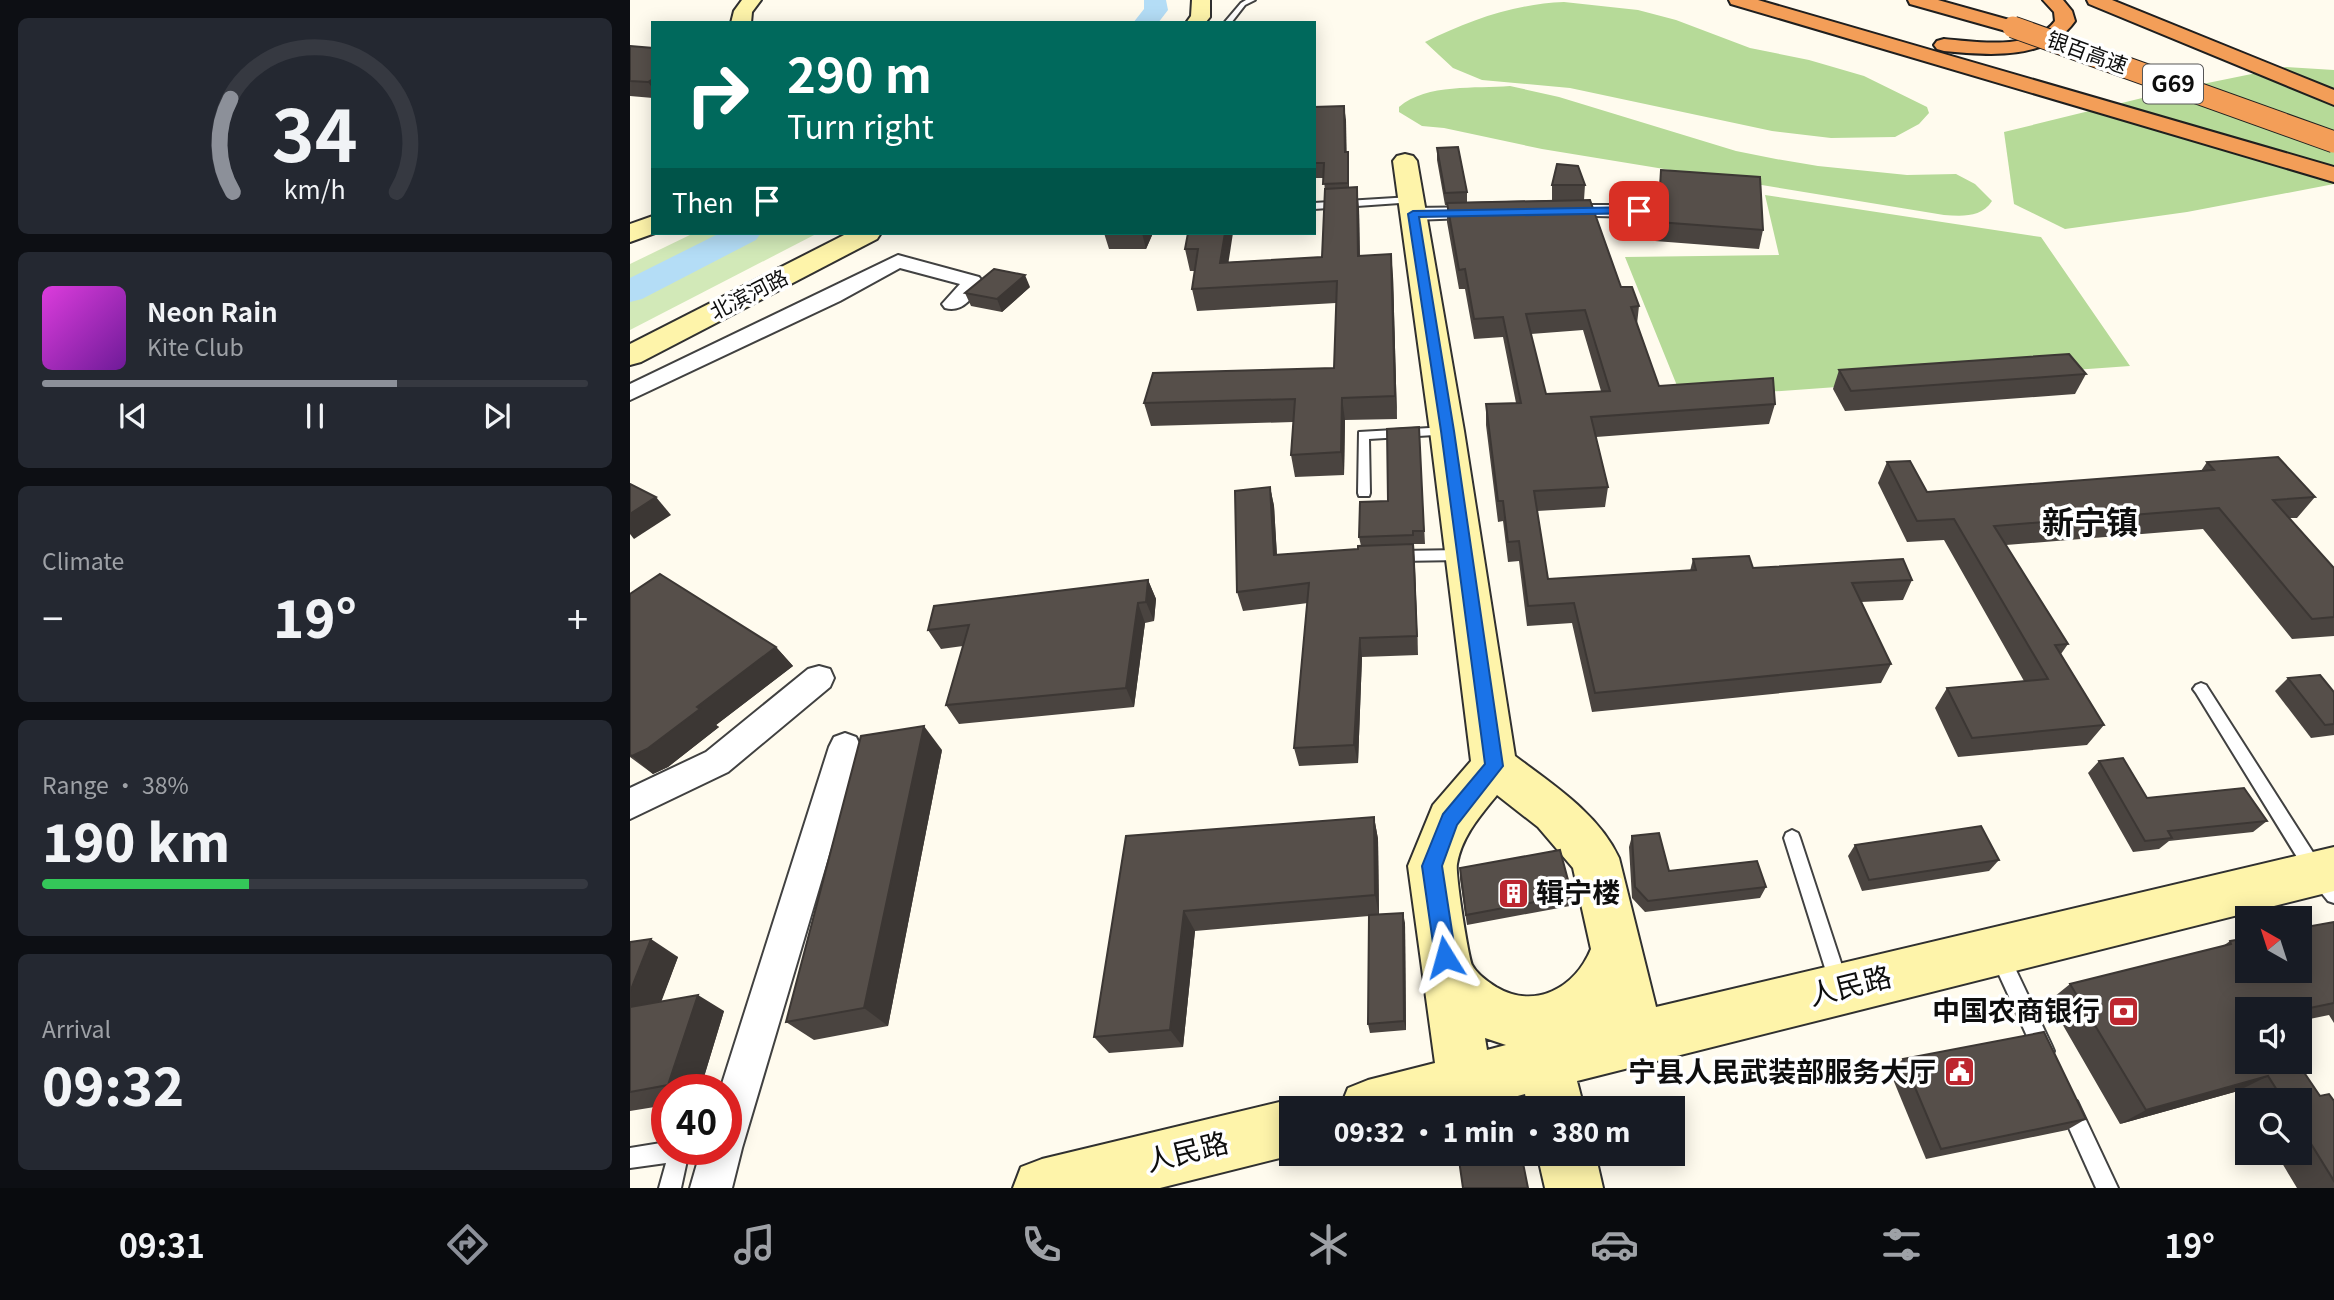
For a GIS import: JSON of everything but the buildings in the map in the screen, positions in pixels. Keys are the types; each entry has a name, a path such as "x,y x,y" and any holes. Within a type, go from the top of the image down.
{"highway":[{"path":"1738,0 2334,175"},
{"path":"1791,0 1853,23 1941,44 1979,47 2027,44 2054,34 2065,21 2063,10 2052,0"},
{"name":"银百高速","path":"1917,0 2018,24 2334,142"},
{"name":"银百高速","path":"1946,0 2334,131"},
{"path":"2096,0 2334,98"}],"street":[{"path":"741,21 743,11 752,0"},
{"path":"1197,21 1200,17 1200,0"},
{"path":"1405,161 1447,431 1494,766 1554,812 1595,858 1637,1038"},
{"path":"1412,207 1502,212"},
{"path":"1541,211 1639,211"},
{"path":"630,234 651,225"},
{"name":"北滨河路","path":"630,356 864,235"},
{"path":"630,393 696,358 850,287 898,261 972,281 965,293 952,304"},
{"path":"630,804 717,762 819,678"},
{"path":"742,1084 845,747"},
{"path":"1465,1084 1432,866 1449,820 1494,766"},
{"name":"人民路","path":"1416,1096 1465,1084 1551,1086 1637,1038 1997,951 2328,879"},
{"path":"1449,979 1461,996 1478,1009 1518,1023 1539,1023 1559,1019 1591,999 1604,984 1616,949"},
{"name":"人民路","path":"1042,1188 1279,1129"},
{"path":"710,1188 717,1165"},
{"path":"1569,1166 1574,1188"}],"lane":[{"path":"1229,21 1243,4 1252,0"},
{"path":"1316,206 1412,207"},
{"path":"1364,493 1363,435 1447,431"},
{"path":"1386,557 1463,555"},
{"path":"2201,689 2328,879"},
{"path":"1792,838 1840,989"},
{"path":"1997,951 2049,1063"},
{"path":"2061,1088 2107,1188"},
{"path":"630,1158 678,1151 670,1188"}],"green space":[{"path":"1564,2 1638,10 1676,20 1750,48 1809,60 1864,76 1927,107 1929,113 1919,124 1895,137 1831,138 1772,131 1570,88 1482,80 1453,68 1425,42 1493,14"},
{"path":"2286,67 2334,70 2334,184 2187,212 2065,229 2014,204 2004,132 2183,88"},
{"path":"1510,86 1559,97 1736,151 1776,159 1907,175 1956,174 1975,184 1992,201 1988,207 1977,213 1944,215 1542,149 1444,128 1422,126 1399,112 1399,107 1423,94"},
{"path":"1765,195 2041,237 2130,366 1682,398 1625,257 1779,255"},
{"path":"690,235 814,235 630,330 630,264"}],"waterway":[{"path":"1147,21 1156,10 1155,0"},
{"path":"630,292 741,235"}],"place":[{"name":"辑宁楼","path":"1513,893"},
{"name":"中国农商银行","path":"2123,1011"},
{"name":"宁县人民武装部服务大厅","path":"1959,1072"}],"district":[{"name":"新宁镇","path":"2090,523"}],"route":[{"path":"1445,957 1432,866 1449,820 1494,766 1447,431 1413,214 1639,211"}]}
